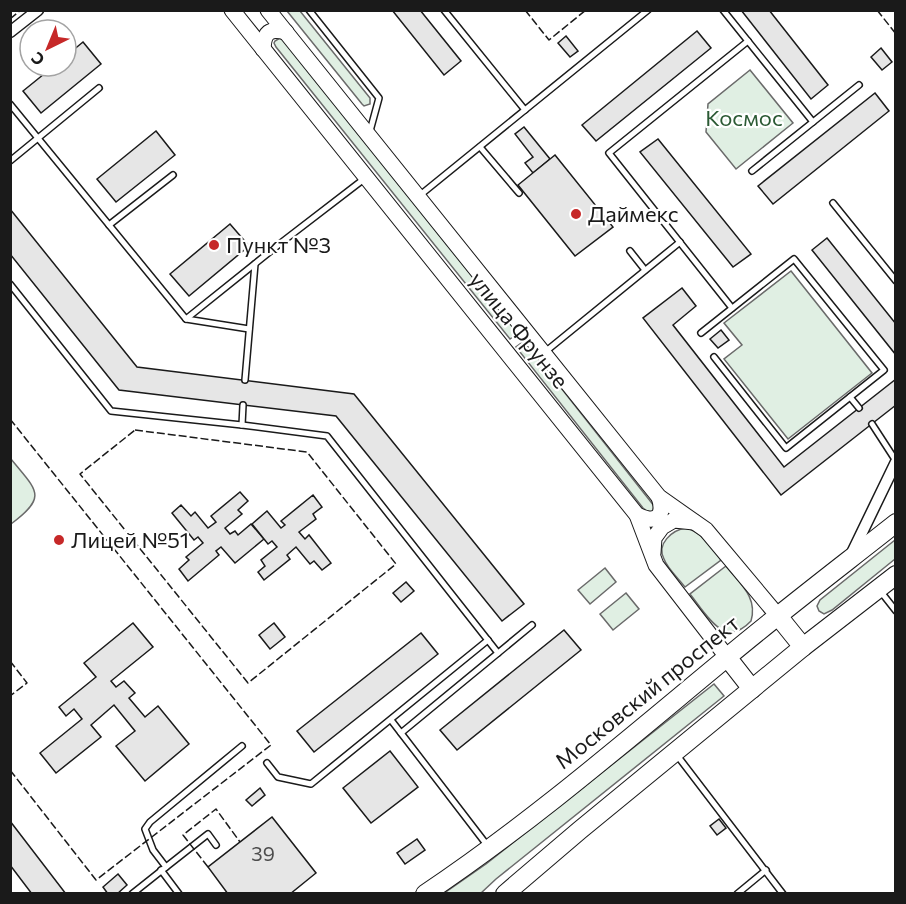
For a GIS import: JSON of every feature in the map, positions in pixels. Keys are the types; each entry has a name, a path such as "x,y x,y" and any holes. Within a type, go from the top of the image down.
{"main road":[{"name":"улица Фрунзе","path":"232,10 637,515 656,565 752,688"},
{"name":"улица Фрунзе","path":"268,10 659,497 706,530 803,646"},
{"path":"263,49 263,40 268,33 276,30 286,32"},
{"path":"637,515 645,519 658,517 662,507 659,497"},
{"path":"652,555 654,538 662,527 674,520 694,522"},
{"name":"Московский проспект","path":"425,894 490,849 896,523"},
{"path":"505,894 803,646 896,575"}],"street":[{"path":"10,32 38,10"},
{"path":"848,560 896,461"}],"lane":[{"path":"309,10 379,98 369,136"},
{"path":"444,10 525,110"},
{"path":"418,197 648,10"},
{"path":"723,10 813,122"},
{"path":"732,308 609,153 748,41"},
{"path":"752,171 859,86"},
{"path":"10,161 99,88"},
{"path":"10,104 186,319 249,329"},
{"path":"480,147 519,193"},
{"path":"109,225 173,175"},
{"path":"186,319 366,177"},
{"path":"833,203 896,281"},
{"path":"543,353 680,242"},
{"path":"630,251 645,270"},
{"path":"701,333 794,259 884,370 786,448 714,357"},
{"path":"245,380 255,264"},
{"path":"10,284 111,411 242,424 327,436 498,653"},
{"path":"850,397 859,408"},
{"path":"242,424 243,405"},
{"path":"872,424 896,461"},
{"path":"878,589 896,611"},
{"path":"401,733 532,625"},
{"path":"267,763 278,777 311,784 488,640"},
{"path":"391,720 490,849"},
{"path":"179,894 153,850 145,829 150,822 243,746"},
{"path":"675,752 783,894"},
{"path":"132,894 208,834 216,845"},
{"path":"737,894 766,870"}],"green space":[{"path":"287,11 300,11 370,98 370,104 364,106 362,104"},
{"path":"280,38 518,333 510,339 276,47 274,43"},
{"name":"Космос","path":"750,70 793,123 736,169 706,132 708,104"},
{"path":"791,271 872,373 788,439 724,359 742,345 724,323"},
{"path":"524,341 654,506 651,512 643,508 516,347"},
{"path":"11,459 27,478 35,493 31,506 11,524"},
{"path":"686,528 701,536 721,560 685,587 670,570 662,548 671,535"},
{"path":"895,540 895,559 832,610 824,614 819,611 817,606 820,600"},
{"path":"726,566 746,591 753,612 751,621 741,629 732,632 716,626 690,594"},
{"path":"605,568 616,582 590,604 578,590"},
{"path":"626,593 639,609 613,630 600,614"},
{"path":"714,684 724,696 481,893 443,894 486,864"}],"building":[{"path":"392,10 420,10 461,61 444,75"},
{"path":"741,10 769,10 828,85 811,99"},
{"path":"697,31 711,48 596,141 582,125"},
{"path":"566,36 578,51 570,57 558,43"},
{"path":"83,42 101,64 41,113 23,91 39,78 78,78 78,46"},
{"path":"881,48 892,62 882,70 871,57"},
{"path":"875,93 889,111 773,204 758,186"},
{"path":"524,127 550,159 533,173 525,163 533,157 515,134"},
{"path":"156,131 175,155 116,202 97,179"},
{"path":"658,139 751,254 733,267 640,152"},
{"path":"555,155 613,227 575,256 518,185"},
{"path":"10,209 137,367 354,394 524,604 502,621 336,416 119,390 10,254"},
{"path":"230,224 249,246 189,296 170,274"},
{"path":"827,238 896,324 896,355 812,250"},
{"path":"682,288 696,306 673,325 784,467 896,379 896,405 781,495 643,318"},
{"path":"721,330 729,340 718,348 710,339"},
{"path":"240,492 248,501 238,510 242,514 225,528 230,534 235,531 238,535 251,524 264,539 235,563 221,547 216,551 219,555 188,581 179,569 189,560 186,557 203,543 198,537 194,540 172,513 181,505 191,516 195,512 208,528 216,522 211,516"},
{"path":"313,495 322,507 313,514 316,519 299,532 305,539 309,535 331,563 322,570 314,561 310,564 296,547 287,555 290,559 264,580 258,572 265,566 261,560 277,547 272,541 268,544 252,524 267,511 281,528 285,525 281,521"},
{"path":"406,582 414,591 401,602 393,593"},
{"path":"133,623 153,647 111,681 116,687 124,681 135,693 129,698 145,717 158,706 189,744 145,781 116,746 135,731 114,705 91,725 101,737 56,773 40,753 82,719 74,709 66,716 59,707 96,677 84,663"},
{"path":"274,623 285,637 270,649 259,635"},
{"path":"564,630 581,650 457,750 440,730"},
{"path":"421,633 438,654 314,752 297,731"},
{"path":"390,751 418,787 371,823 343,788"},
{"path":"260,788 265,795 252,806 246,800"},
{"path":"272,817 316,873 290,894 228,894 208,867"},
{"path":"719,819 726,828 717,835 710,826"},
{"path":"10,821 66,894 32,894 10,865"},
{"path":"417,839 425,850 405,864 397,853"},
{"path":"118,874 127,885 117,894 108,894 103,887"}],"fence":[{"path":"10,19 21,10"},
{"path":"525,10 549,40 586,10"},
{"path":"877,10 896,34"},
{"path":"10,419 271,745 96,880 10,770"},
{"path":"135,430 307,452 396,564 248,683 80,474 135,430"},
{"path":"10,661 27,683 10,696"},
{"path":"208,867 183,835 216,809 240,842"}],"place":[{"name":"Даймекс","path":"576,214"},
{"name":"Пункт №3","path":"214,245"},
{"name":"Лицей №51","path":"59,540"}]}
